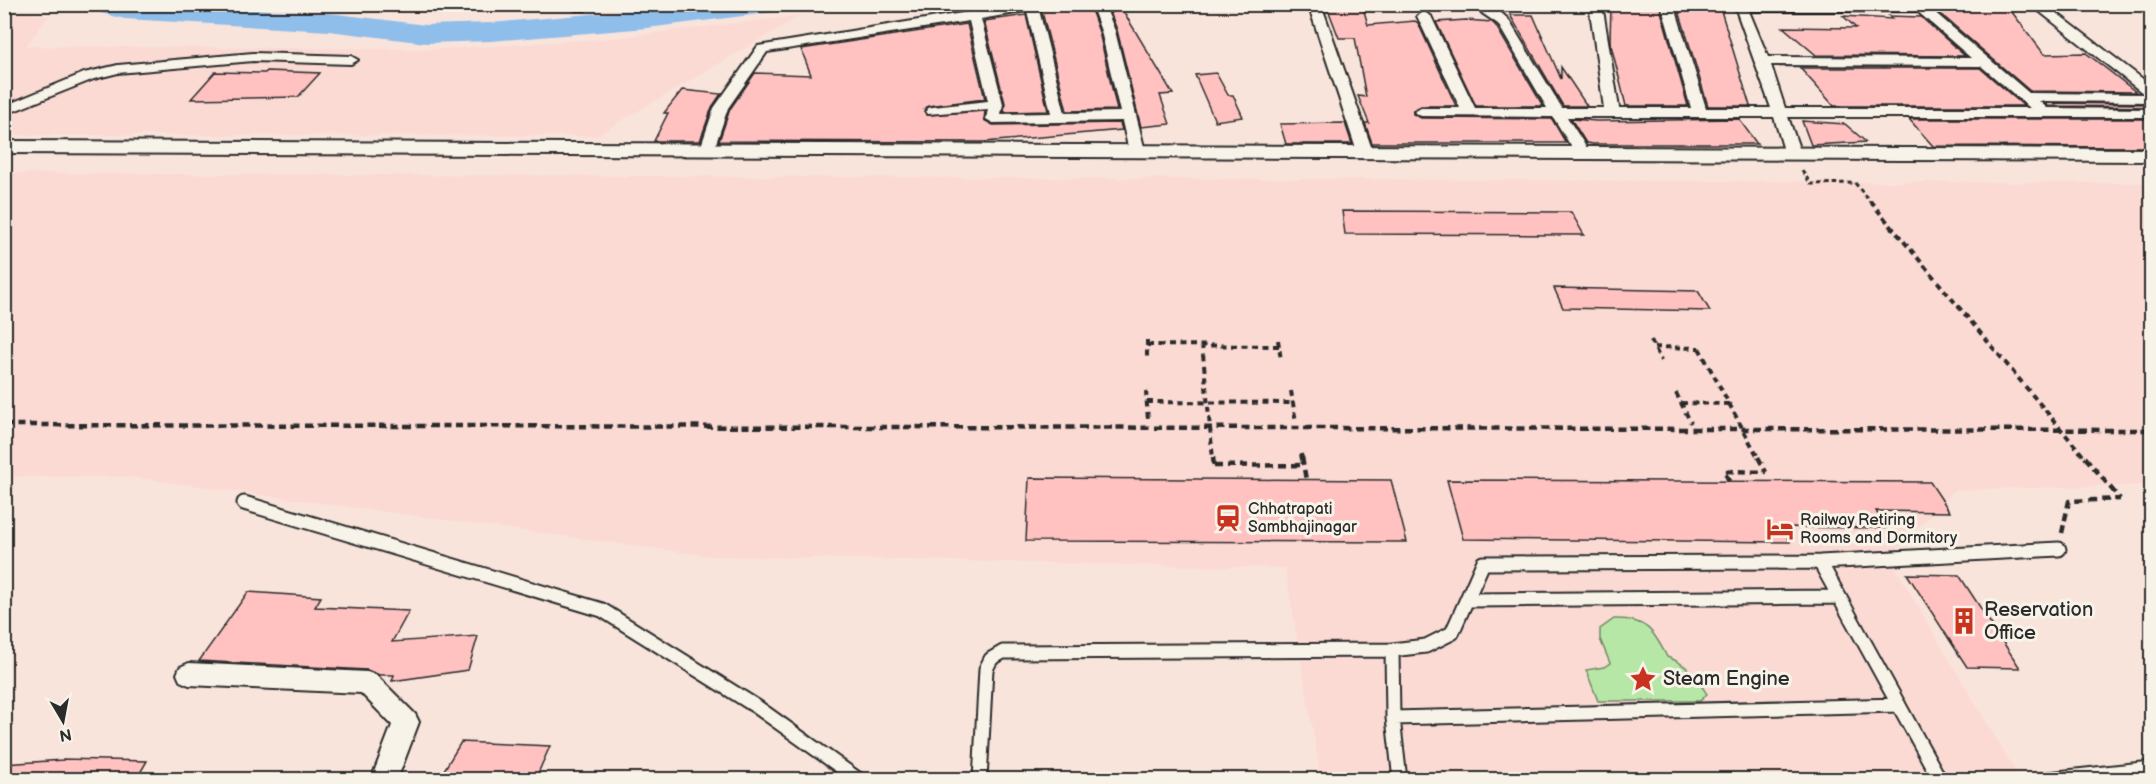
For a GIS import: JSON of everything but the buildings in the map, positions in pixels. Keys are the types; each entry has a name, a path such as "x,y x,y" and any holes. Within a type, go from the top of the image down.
{"street":[{"path":"1097,4 1108,31 1137,151"},
{"path":"1314,4 1365,152"},
{"path":"1484,4 1487,10 1503,22 1582,153"},
{"path":"1595,4 1612,112"},
{"path":"1667,4 1700,113"},
{"path":"2036,4 2151,93"},
{"path":"708,149 710,129 723,101 740,83 763,49 1032,6 1059,117"},
{"path":"1796,160 1762,61 1740,6 1918,6 2045,114"},
{"path":"974,16 996,104 993,119 1129,116"},
{"path":"1424,16 1469,111"},
{"path":"4,111 89,76 118,69 253,57 351,60"},
{"path":"1762,61 1984,62"},
{"path":"2025,97 2151,98"},
{"path":"933,111 996,104"},
{"path":"1421,112 2151,113"},
{"path":"4,147 1582,153 1796,160 2151,166"},
{"path":"4,160 1796,160 2151,155"},
{"path":"189,674 367,683 406,722 384,780"}],"lane":[{"path":"244,503 602,610 757,707 859,780"},
{"path":"980,780 986,669 991,659 1003,652 1392,650 1426,646 1452,633 1483,563 1820,562 2059,549"},
{"path":"1820,562 1940,780"},
{"path":"1467,600 1839,597"},
{"path":"1392,650 1393,718 1400,780"},
{"path":"1393,718 1899,705"},
{"path":"2039,780 2151,768"}],"path":[{"path":"1796,160 1811,184 1855,183 2120,499 2068,501 2059,549"},
{"path":"1278,340 1281,360"},
{"path":"1651,340 1661,361"},
{"path":"1147,360 1147,342 1279,346"},
{"path":"1202,344 1214,466 1304,465"},
{"path":"1654,347 1699,348 1766,472 1724,471 1729,481"},
{"path":"1146,391 1148,421"},
{"path":"1291,391 1296,422"},
{"path":"1676,393 1691,423"},
{"path":"1147,402 1293,403"},
{"path":"1681,403 1729,404"},
{"path":"1301,454 1306,480"}],"shaded area":[{"path":"5,10 49,16 26,46 441,49 613,38 802,15 596,136 5,135"},
{"path":"4,173 2151,183 2151,485 1955,490 1889,557 2020,779 1321,779 1285,568 708,556 130,477 5,477"}],"green space":[{"path":"1614,619 1634,621 1648,628 1667,657 1686,667 1707,694 1700,701 1598,701 1586,670 1604,667 1610,663 1600,639 1600,629"}],"waterway":[{"path":"99,4 125,11 329,22 426,34 491,32 647,20 774,4"}],"railway":[{"path":"4,425 2152,430"}],"place":[{"name":"Chhatrapati Sambhajinagar","path":"1228,518"},
{"name":"Railway Retiring Rooms and Dormitory","path":"1780,529"},
{"name":"Reservation Office","path":"1964,621"},
{"name":"Steam Engine","path":"1643,679"}]}
